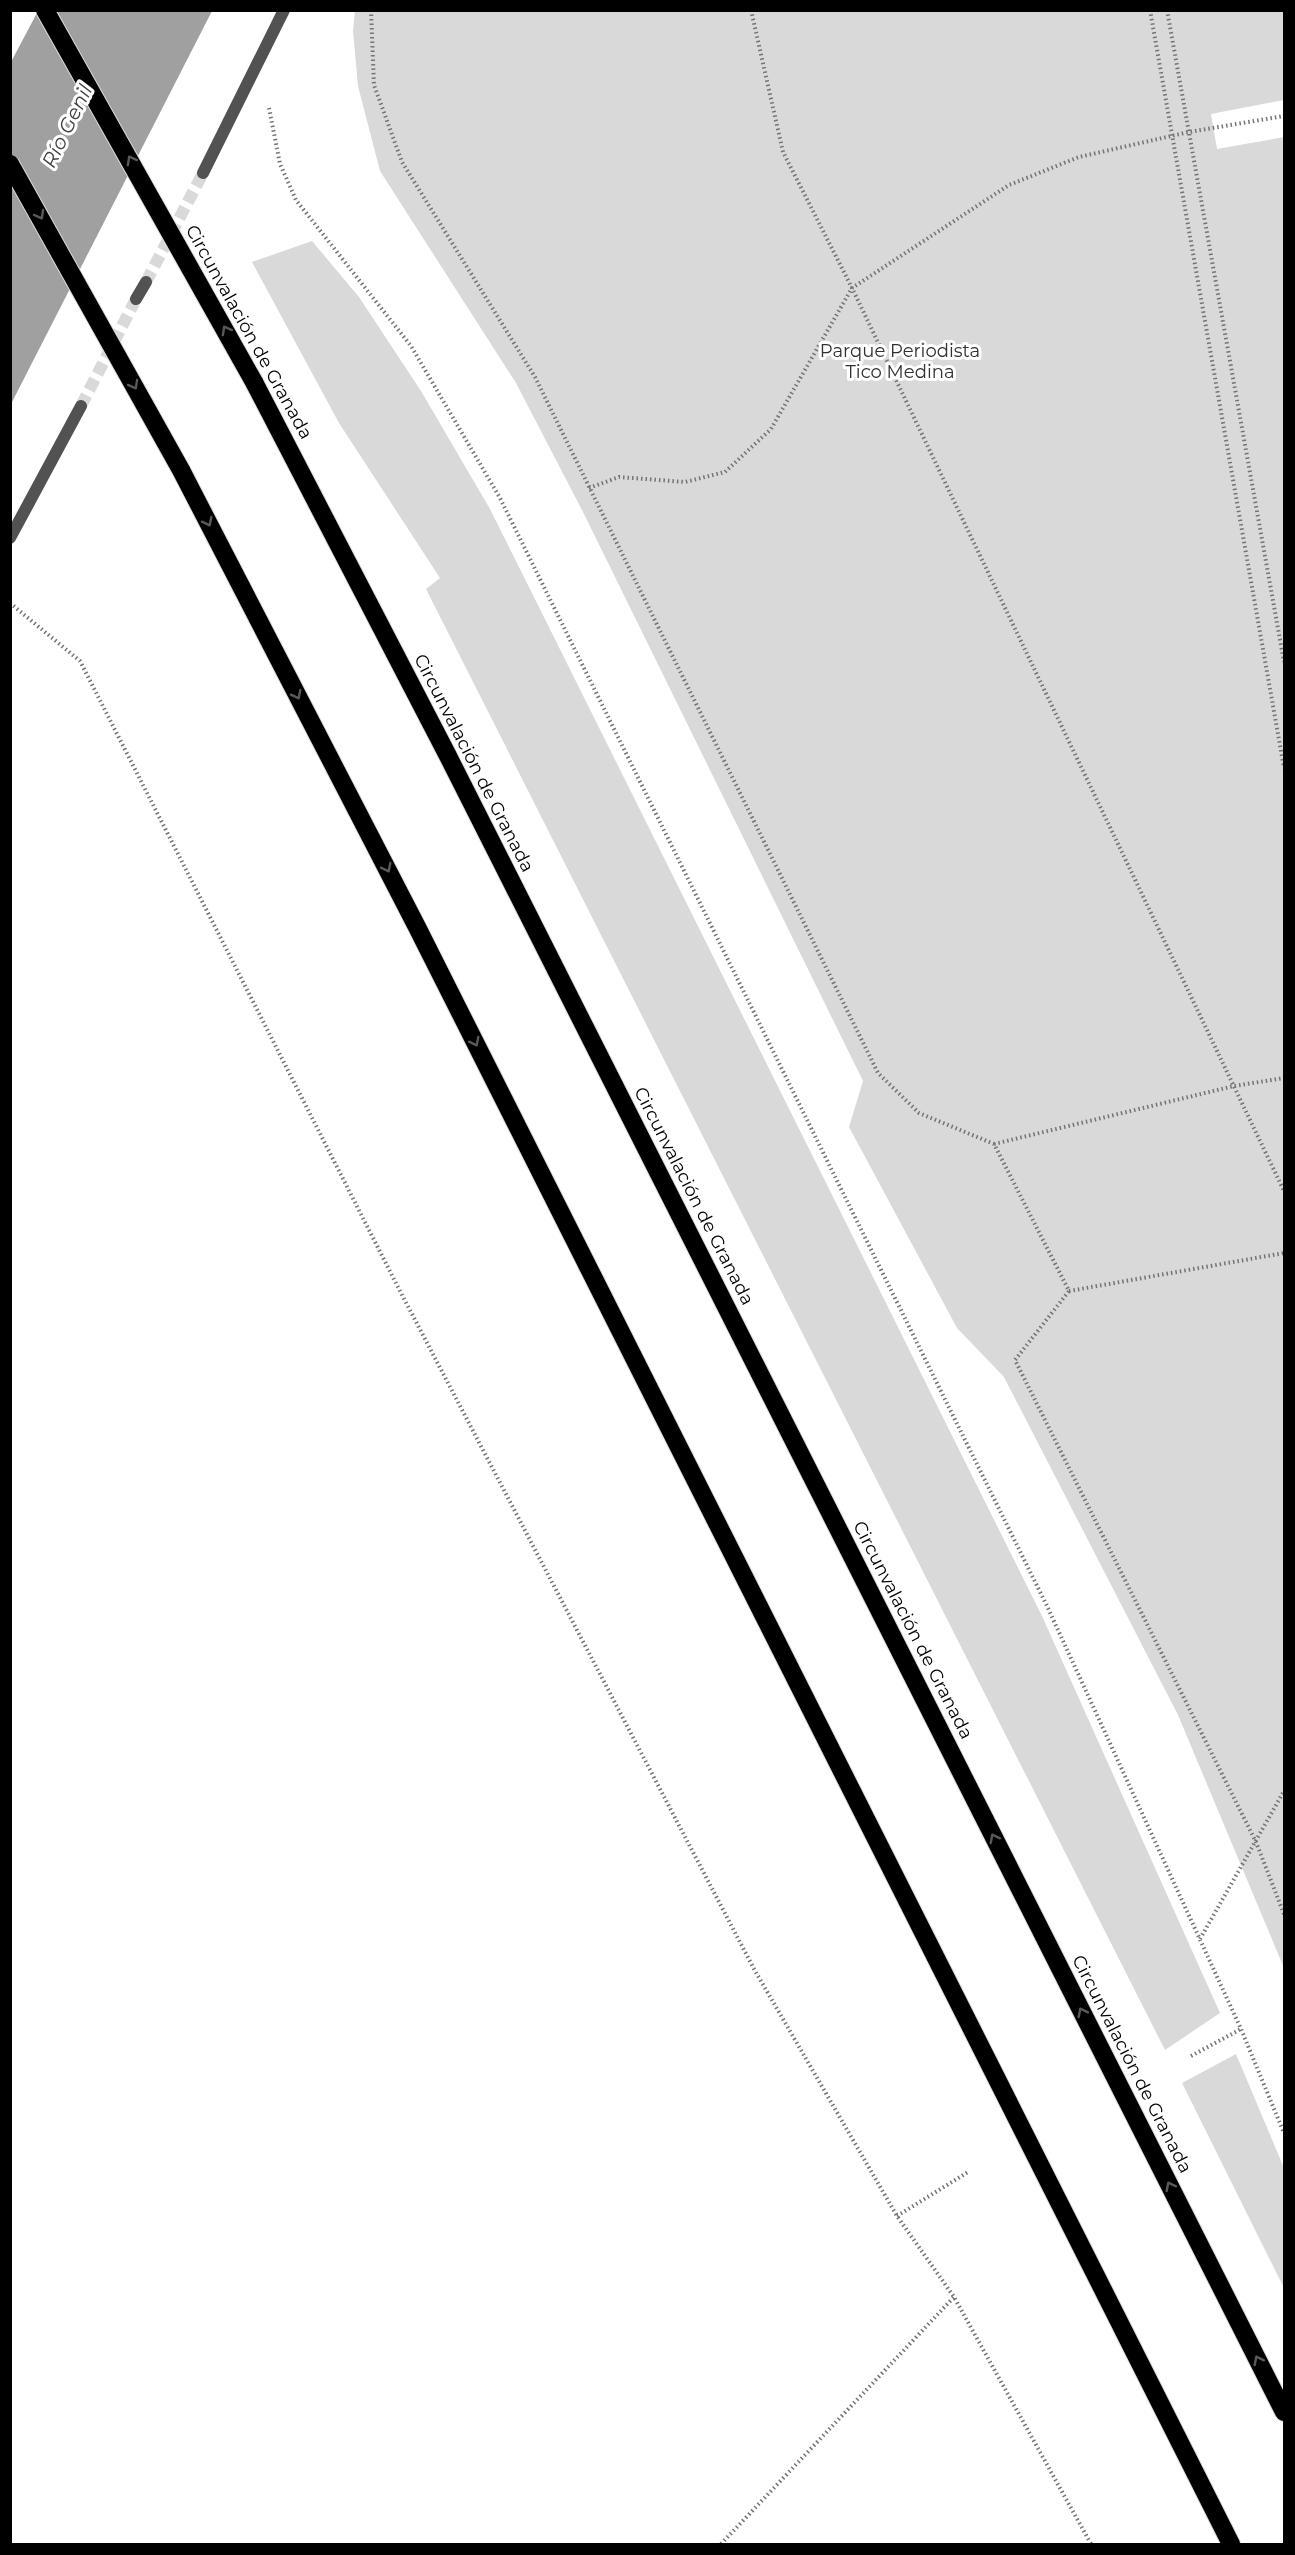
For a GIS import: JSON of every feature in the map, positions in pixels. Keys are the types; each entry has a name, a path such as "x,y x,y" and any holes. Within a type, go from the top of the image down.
{"highway":[{"name":"Circunvalación de Granada","path":"45,10 254,382 442,743 1284,2412"},
{"path":"10,164 181,470 422,938 1231,2544"}],"street":[{"path":"202,173 263,56 284,10"},
{"path":"136,299 146,282"},
{"path":"10,538 81,406"}],"path":[{"path":"371,10 375,86 402,162 535,376 878,1073 920,1113 994,1144 1234,1086 1284,1078"},
{"path":"751,10 783,152 852,288 1284,1191"},
{"path":"1150,10 1284,768"},
{"path":"1167,10 1284,662"},
{"path":"263,56 280,164 296,200 411,346 500,498 1047,1606 1241,2029 1284,2133"},
{"path":"589,488 619,477 685,482 725,472 771,429 852,288 1009,185 1079,157 1173,135 1284,116"},
{"path":"10,603 80,661 401,1293 742,1947 897,2216 954,2297 1091,2544"},
{"path":"994,1144 1069,1291"},
{"path":"1284,1253 1069,1291 1015,1360 1256,1842 1284,1914"},
{"path":"1200,1939 1284,1791"},
{"path":"1191,2056 1241,2029"},
{"path":"897,2216 968,2172"},
{"path":"721,2544 954,2297"}],"green space":[{"name":"Parque Periodista Tico Medina","path":"355,10 1284,11 1284,100 1211,114 1217,149 1284,137 1284,1968 1178,1715 1004,1377 957,1328 849,1127 863,1081 583,512 516,383 380,171 358,86 353,31"},
{"path":"312,241 359,297 421,391 490,509 1042,1616 1220,2013 1165,2050 426,589 440,578 339,423 252,262"},
{"path":"1236,2054 1284,2168 1284,2288 1182,2083"}],"water":[{"name":"Río Genil","path":"38,11 212,11 11,404 11,62"}],"tunnel":[{"path":"146,282 203,173"},
{"path":"81,406 136,299"}]}
